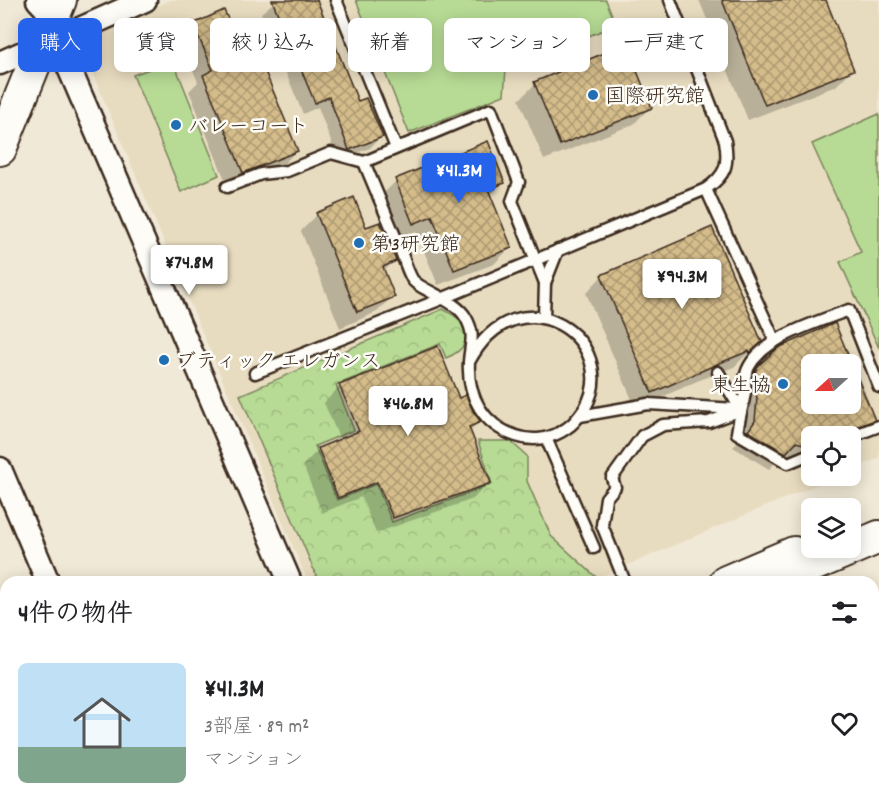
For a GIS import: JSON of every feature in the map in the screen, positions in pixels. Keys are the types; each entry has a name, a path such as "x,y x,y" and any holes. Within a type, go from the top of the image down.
{"main road":[{"path":"0,149 28,72"},
{"path":"861,524 879,517"},
{"path":"787,576 879,537"},
{"path":"740,576 801,550"}],"street":[{"path":"102,19 145,0"},
{"path":"0,63 18,55"},
{"path":"71,72 287,576"},
{"path":"0,469 45,576"}],"lane":[{"path":"336,0 396,148"},
{"path":"255,373 536,260 706,189 718,180 724,172 727,160 725,141 670,0"},
{"path":"227,187 261,174 287,171 331,153 364,162 491,109 519,182 512,201 545,283"},
{"path":"364,162 413,281 444,298 466,316 473,335 469,362 471,391 486,418 501,429 526,439 546,438 566,429 580,416 588,403 592,383 589,358 577,337 566,328 544,318 520,318 497,327 486,337 469,362"},
{"path":"706,189 775,341"},
{"path":"544,318 545,283 558,250"},
{"path":"801,458 788,463 737,433 746,374 754,357 775,341 797,330 849,310 879,387"},
{"path":"718,372 741,410"},
{"path":"580,416 648,404 741,410"},
{"path":"623,576 602,525 606,498 615,487 612,478 642,436 663,425 709,422 741,410"},
{"path":"861,433 879,426"},
{"path":"546,438 594,548"}],"shaded area":[{"path":"171,0 879,0 879,458 861,466 861,426 801,426 801,486 814,486 602,576 305,576 92,72 102,72 102,29 114,24 114,72 198,72 198,18 128,18"}],"green space":[{"path":"356,0 606,0 613,18 602,18 602,31 590,35 590,18 444,18 444,72 506,72 504,95 409,133 385,72 432,72 432,18 363,18"},
{"name":"バレーコート","path":"141,72 178,72 219,175 181,192 133,75"},
{"path":"879,114 879,348 840,262 861,252 812,144"},
{"path":"443,309 460,320 467,332 465,343 457,352 446,358 440,344 336,385 354,430 315,446 337,500 376,484 392,522 492,484 478,441 510,441 527,456 527,481 551,536 595,576 316,576 240,395"}],"building":[{"path":"272,0 317,0 324,18 280,18"},
{"path":"722,0 826,0 854,70 765,105"},
{"path":"224,10 228,18 210,18 210,63 198,36 198,22"},
{"path":"336,47 358,101 366,98 383,137 349,150 329,97 315,103 302,72 336,72"},
{"name":"国際研究館","path":"602,54 602,72 637,72 652,108 560,145 534,82 558,72 590,72 590,59"},
{"path":"210,72 265,72 298,151 243,173 203,75"},
{"path":"488,141 505,183 488,189 512,248 454,270 432,216 413,224 395,179"},
{"name":"第3研究館","path":"354,197 366,227 380,222 396,261 383,267 395,297 357,312 316,213"},
{"path":"712,227 762,342 750,353 749,351 652,393 601,275"},
{"name":"東生協","path":"835,323 848,354 801,354 801,414 861,414 861,386 875,420 859,426 801,426 801,443 796,442 786,453 748,431 755,421 757,399 753,376 758,366 778,348"},
{"path":"438,346 459,398 466,395 481,422 469,427 491,483 393,518 377,482 338,498 318,448 359,431 339,385"}],"place":[{"name":"国際研究館","path":"593,95"},
{"name":"バレーコート","path":"176,125"},
{"name":"第3研究館","path":"359,243"},
{"name":"ブティック エレガンス","path":"164,360"},
{"name":"東生協","path":"783,384"}]}
